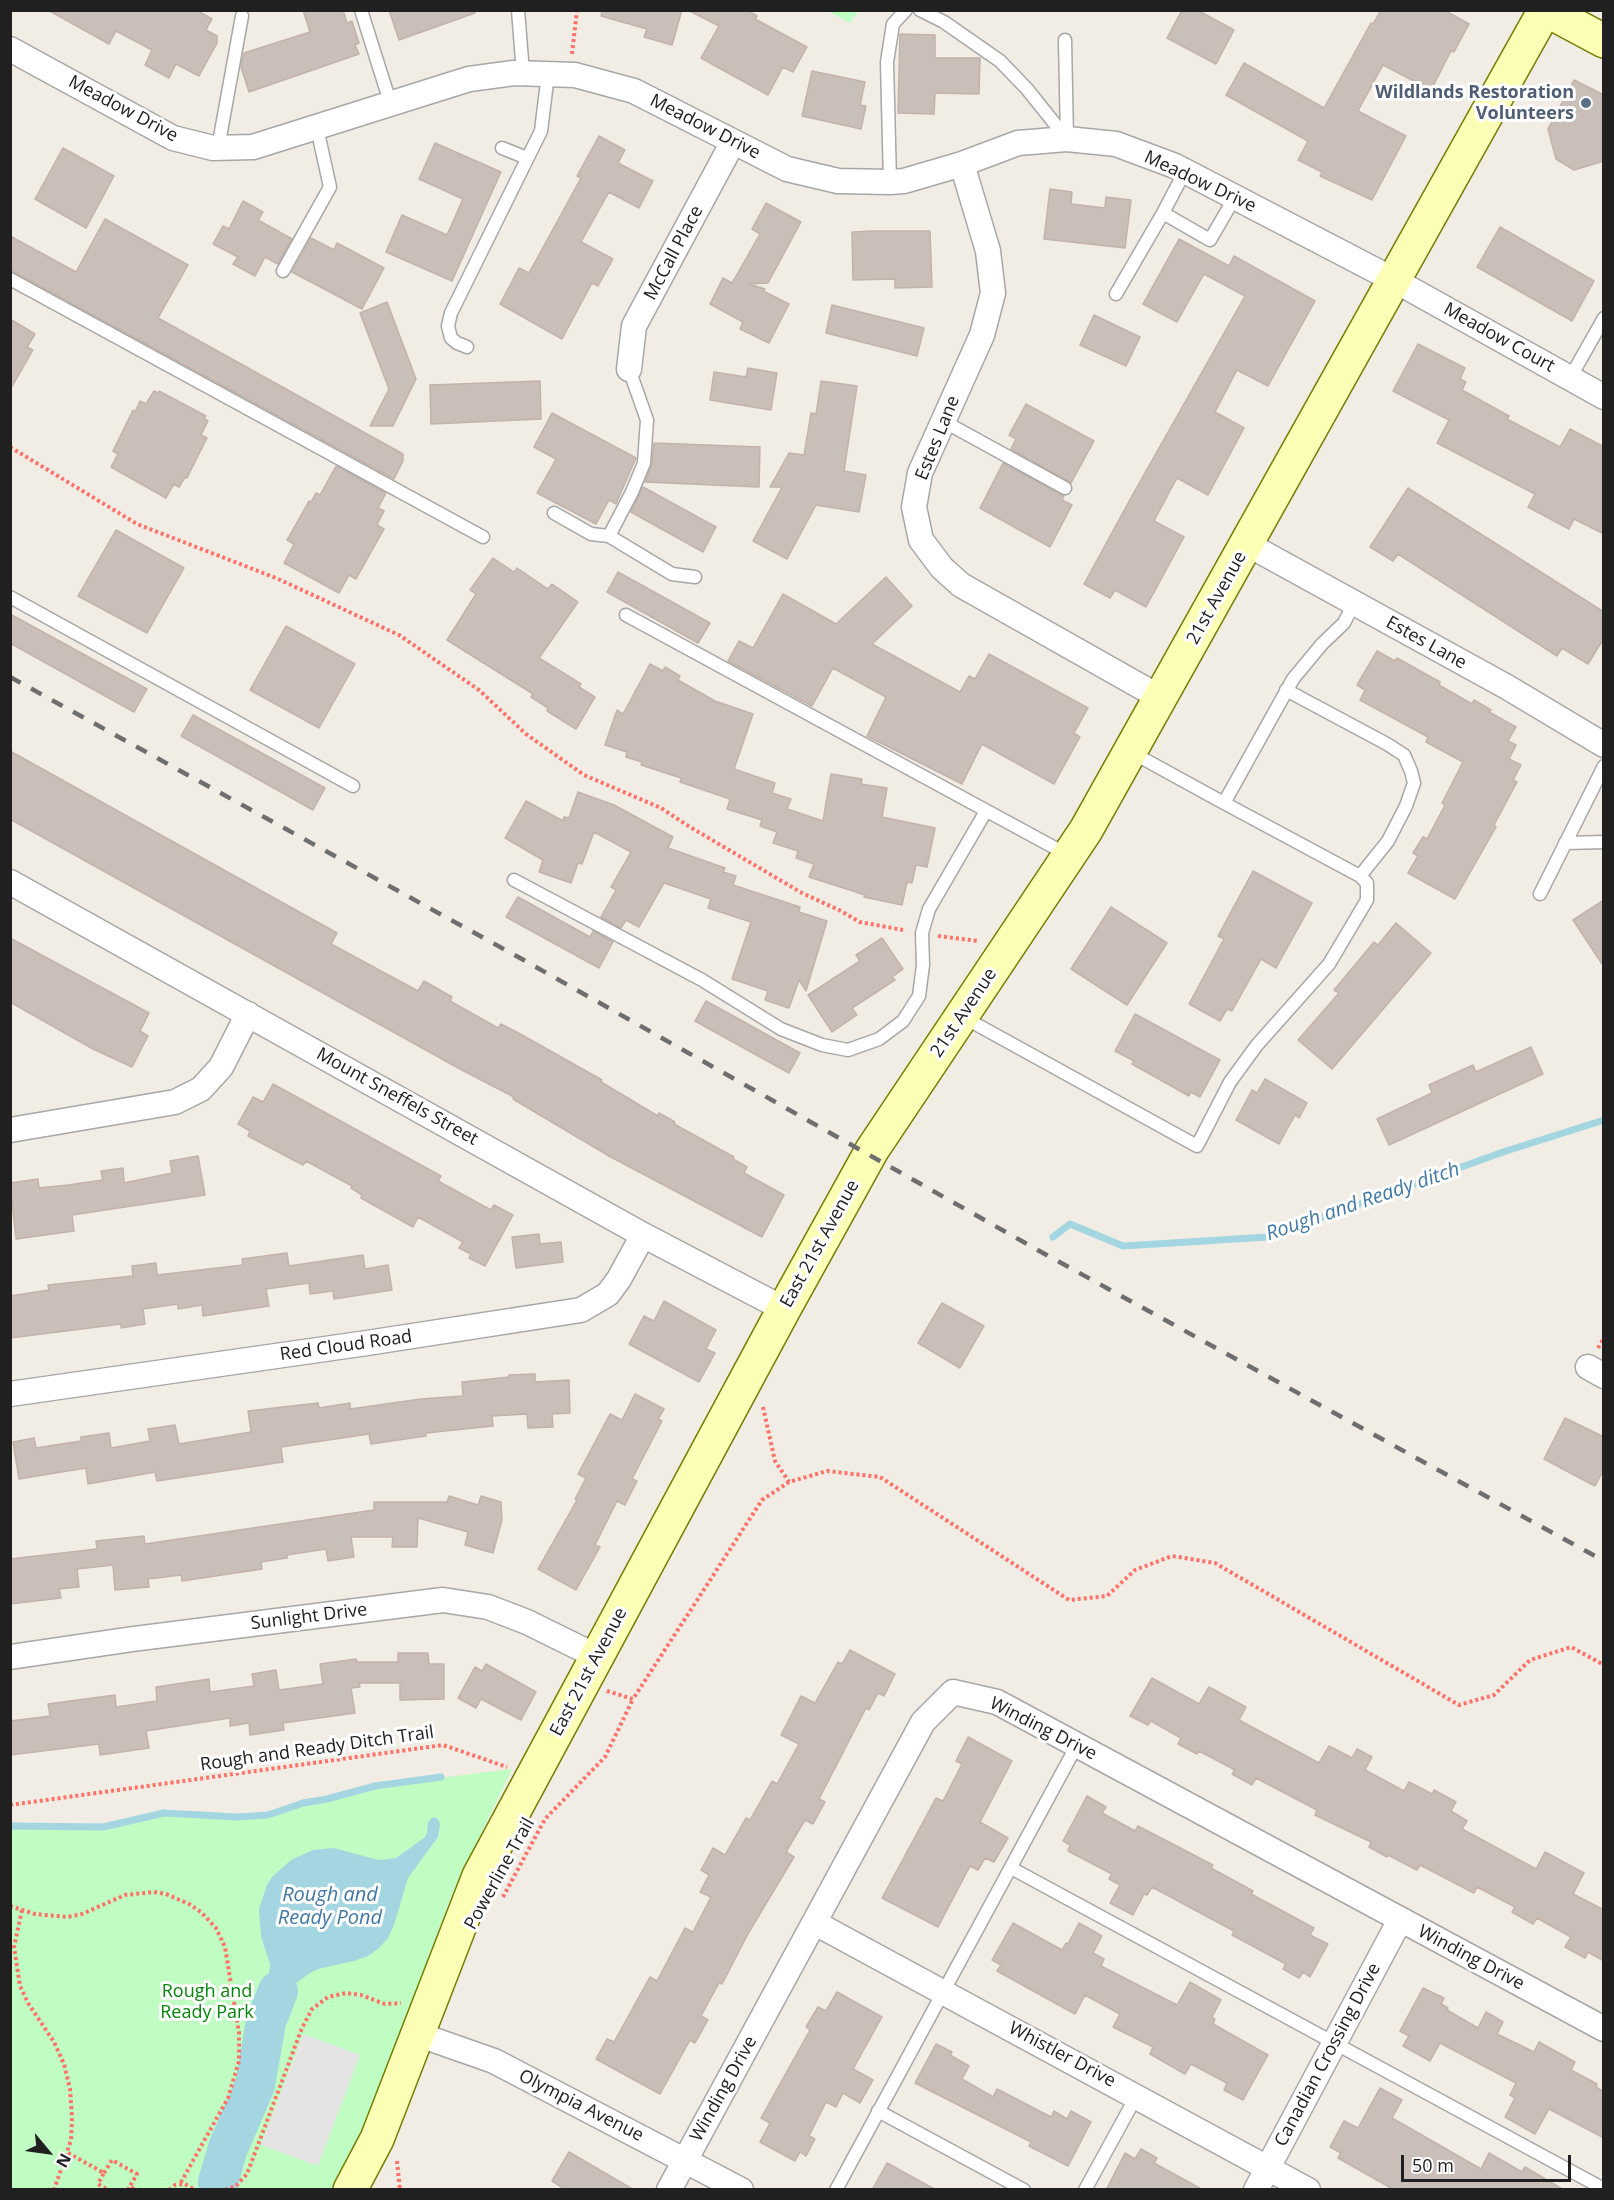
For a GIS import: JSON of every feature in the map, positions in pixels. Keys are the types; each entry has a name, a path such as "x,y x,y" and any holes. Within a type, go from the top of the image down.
{"street":[{"path":"1545,10 1604,41"},
{"name":"21st Avenue","path":"861,1169 1086,830 1545,10"},
{"name":"Meadow Drive","path":"10,49 173,138 218,148 253,147 469,79 523,73 559,75 634,91 787,169 838,181 904,181 962,164 1018,143 1067,139 1116,144 1185,171 1394,280"},
{"name":"McCall Place","path":"629,369 634,326 733,142"},
{"name":"Estes Lane","path":"962,164 988,251 993,293 982,335 920,473 914,507 921,540 942,568 962,585 1161,698"},
{"name":"Meadow Court","path":"1394,280 1604,397"},
{"name":"Estes Lane","path":"1247,544 1507,687 1604,746"},
{"name":"Mount Sneffels Street","path":"10,882 643,1235 784,1310"},
{"path":"10,1130 175,1102 201,1089 221,1067 248,1014"},
{"name":"East 21st Avenue","path":"350,2190 377,2139 480,1876 861,1169"},
{"name":"Red Cloud Road","path":"10,1394 581,1310 608,1294 619,1279 643,1235"},
{"name":"Sunlight Drive","path":"10,1657 443,1600 488,1607 528,1622 598,1657"},
{"name":"Winding Drive","path":"669,2190 922,1722 953,1692 997,1702 1604,2029"},
{"name":"Canadian Crossing Drive","path":"1256,2190 1400,1920"},
{"name":"Whistler Drive","path":"814,1923 1137,2095 1308,2190"},
{"name":"Olympia Avenue","path":"417,2034 494,2061 741,2190"}],"lane":[{"path":"361,10 391,105"},
{"path":"518,10 523,73"},
{"path":"890,182 887,62 893,24 906,10"},
{"path":"920,10 944,22 1000,61 1027,89 1067,139"},
{"path":"218,148 242,16"},
{"path":"1065,40 1067,139"},
{"path":"467,346 457,343 452,338 448,326 451,314 541,131 559,75"},
{"path":"284,271 330,187 317,128"},
{"path":"502,148 527,158"},
{"path":"1116,294 1185,171"},
{"path":"1163,213 1210,240 1235,197"},
{"path":"10,279 483,537"},
{"path":"1570,378 1604,318"},
{"path":"609,536 644,463 647,420 629,369"},
{"path":"943,421 1065,488"},
{"path":"554,513 591,534 609,536 672,574 696,577"},
{"path":"10,597 352,786"},
{"path":"1224,803 1293,679 1322,644 1344,623 1354,603"},
{"path":"626,615 1069,856"},
{"path":"1286,690 1404,755 1411,771 1413,783 1406,806 1388,841 1360,876"},
{"path":"962,1016 1197,1146 1230,1082 1257,1045 1329,964 1367,900 1367,883 1360,876 1131,752"},
{"path":"1540,894 1604,766"},
{"path":"514,880 702,980 781,1029 822,1045 849,1050 879,1039 903,1021 919,996 923,966 922,933 929,909 986,811"},
{"path":"1565,843 1604,842"},
{"path":"837,2190 1077,1745"},
{"path":"1011,1869 1604,2189"},
{"path":"1085,2190 1137,2095"},
{"path":"879,2111 1024,2190"}],"path":[{"path":"559,75 577,10"},
{"path":"10,447 137,524 276,578 399,635 479,690 526,734 584,775 661,808 802,893 860,922 903,930"},
{"path":"935,935 978,941"},
{"path":"744,1384 761,1398 775,1461 789,1482"},
{"name":"Powerline Trail","path":"501,1900 545,1820 605,1757 633,1699 762,1500 789,1482 826,1471 880,1477 1069,1600 1107,1596 1135,1570 1172,1556 1215,1563 1460,1705 1494,1695 1530,1660 1571,1647 1604,1665"},
{"path":"603,1688 614,1694 633,1699"},
{"name":"Rough and Ready Ditch Trail","path":"10,1805 442,1745 512,1768"},
{"path":"10,1906 51,1916 67,1917 82,1914 125,1895 154,1892 166,1894 189,1904 201,1912 216,1928 225,1947 239,2033 239,2061 236,2078 228,2098 180,2184 169,2190"},
{"path":"22,1910 14,1947 17,1975 28,2003 49,2033 64,2064 70,2089 72,2118 68,2153 54,2190"},
{"path":"225,2190 240,2184 247,2174 302,2028 312,2009 328,1997 346,1993 390,2004 401,2003 405,2000"},
{"path":"68,2153 104,2173"},
{"path":"108,2190 98,2184 112,2160 137,2174 129,2188 135,2190"},
{"path":"180,2184 190,2185 195,2190"}],"green space":[{"path":"828,11 858,11 850,23"},
{"name":"Rough and Ready Park","path":"512,1769 453,1892 360,2136 331,2189 11,2189 10,1826 103,1827 164,1813 237,1817 268,1815 303,1803 375,1786"}],"shaded area":[{"path":"303,2034 360,2055 318,2166 261,2145"}],"water":[{"name":"Rough and Ready Pond","path":"433,1817 438,1819 440,1824 438,1837 408,1878 394,1925 388,1938 378,1949 354,1961 318,1969 285,1991 271,1988 268,1983 270,1964 261,1936 259,1909 272,1877 291,1860 313,1850 334,1848 378,1860 396,1858 424,1838 428,1822"}],"building":[{"path":"48,10 196,10 212,19 206,30 217,36 217,43 199,76 176,64 169,78 145,65 152,50 116,31 109,44"},
{"path":"303,10 343,10 347,23 352,21 359,43 355,45 359,54 249,92 241,67 244,53 310,32"},
{"path":"389,10 474,10 475,13 399,40"},
{"path":"602,10 682,10 672,45 644,37 647,29 601,16"},
{"path":"688,10 747,10 757,16 755,19 807,47 793,72 783,67 768,95 701,58 719,26"},
{"path":"1182,10 1197,10 1234,30 1216,64 1167,38"},
{"path":"1381,10 1444,10 1469,24 1454,52 1451,51 1431,90 1383,65 1358,111 1406,136 1372,200 1320,176 1322,172 1298,160 1308,141 1226,95 1244,63 1324,108 1371,23 1373,24"},
{"path":"900,34 935,35 935,58 980,58 979,94 935,93 934,114 898,113"},
{"path":"812,71 865,82 860,105 866,106 861,129 802,116"},
{"path":"1574,80 1604,95 1604,161 1574,170 1556,159 1548,129"},
{"path":"599,136 625,150 618,163 653,181 639,208 609,192 581,242 613,259 598,286 592,283 562,339 500,304 519,268 529,273 581,178 577,176"},
{"path":"435,143 501,172 452,281 386,252 402,215 447,235 463,199 419,179"},
{"path":"63,148 114,176 86,228 35,199"},
{"path":"1050,189 1072,192 1071,204 1105,208 1106,197 1131,200 1125,248 1044,239"},
{"path":"243,201 263,212 258,220 292,239 278,264 265,257 255,276 233,264 238,257 213,244 223,226 229,229"},
{"path":"766,203 801,222 768,283 749,284 765,289 763,291 789,304 769,343 740,329 743,322 710,304 723,278 732,283 760,234 752,229"},
{"path":"105,219 188,265 158,318 403,454 403,461 394,479 10,270 10,236 76,272"},
{"path":"1500,227 1594,281 1572,321 1477,267"},
{"path":"930,231 932,287 895,288 895,279 853,280 852,232"},
{"path":"311,238 334,250 337,243 384,268 362,309 292,272"},
{"path":"1179,239 1229,266 1234,256 1315,301 1268,386 1237,370 1215,412 1244,428 1208,495 1177,478 1154,521 1184,537 1146,607 1115,590 1110,598 1084,584 1245,296 1204,274 1177,322 1143,304"},
{"path":"387,302 416,379 393,426 370,426 389,389 360,313"},
{"path":"832,305 924,328 917,356 826,333"},
{"path":"1094,315 1140,337 1126,366 1080,345"},
{"path":"10,319 35,334 27,347 33,350 10,390"},
{"path":"1418,344 1465,368 1460,379 1466,382 1462,390 1509,416 1507,419 1560,447 1570,429 1604,447 1604,534 1574,519 1569,529 1528,507 1535,494 1437,443 1449,420 1393,391"},
{"path":"748,368 777,373 771,410 710,400 714,372 746,377"},
{"path":"540,381 541,419 431,424 430,385"},
{"path":"821,381 857,386 844,471 866,475 859,512 816,505 787,559 753,541 782,487 770,487 789,453 804,455 811,413 816,414"},
{"path":"154,391 158,393 159,391 206,416 204,418 208,421 201,435 207,438 187,478 185,477 179,487 174,484 166,498 111,467 118,454 113,451 133,410 135,412 140,401 146,404"},
{"path":"1026,404 1094,441 1071,483 1011,449 1016,439 1009,435"},
{"path":"552,413 636,458 616,504 609,500 596,524 537,493 556,459 534,447"},
{"path":"654,443 760,447 759,487 645,482 652,464"},
{"path":"1003,463 1064,496 1062,500 1072,505 1050,547 980,508"},
{"path":"336,466 386,493 378,508 384,511 377,525 384,529 356,579 349,575 339,593 284,563 294,544 287,540 309,501 311,502 316,493 320,495"},
{"path":"643,487 716,527 703,552 631,512"},
{"path":"1408,488 1604,612 1604,638 1588,664 1562,648 1557,656 1398,554 1393,561 1370,547"},
{"path":"116,530 184,568 147,633 78,596"},
{"path":"493,558 514,572 517,568 548,589 552,584 578,602 539,658 581,684 579,687 595,697 576,729 547,711 548,708 531,697 533,694 447,640 476,594 470,590"},
{"path":"618,572 710,623 698,643 607,592"},
{"path":"886,577 912,606 872,644 960,692 969,676 975,679 989,654 1088,708 1074,733 1080,737 1054,784 982,744 962,784 867,736 886,697 833,668 812,706 728,661 739,641 753,648 783,594 836,624"},
{"path":"10,614 147,689 134,712 10,643"},
{"path":"286,626 355,664 319,728 250,690"},
{"path":"1377,651 1395,661 1397,658 1440,682 1439,685 1472,704 1474,700 1491,710 1489,712 1516,727 1508,741 1516,745 1509,759 1521,765 1513,780 1517,782 1494,825 1496,827 1455,899 1408,873 1418,856 1413,853 1423,837 1427,839 1445,805 1442,803 1463,762 1426,742 1428,737 1360,700 1365,690 1357,685"},
{"path":"650,664 663,671 665,667 680,676 678,680 715,701 753,714 734,769 775,783 772,793 791,799 787,809 823,821 831,774 862,779 861,784 887,788 882,817 935,828 927,867 916,865 912,883 907,882 902,905 864,897 865,895 809,877 814,864 796,858 798,851 773,843 777,832 760,826 762,820 727,809 730,799 680,782 681,778 641,765 642,762 626,757 627,752 605,745 617,710 623,714"},
{"path":"193,715 325,788 313,810 181,736"},
{"path":"10,751 337,933 331,944 418,991 424,981 452,997 450,1001 498,1028 501,1024 522,1035 602,1080 601,1082 658,1116 659,1113 675,1122 674,1124 734,1157 733,1159 747,1167 744,1173 784,1195 762,1237 609,1156 513,1099 514,1097 10,819"},
{"path":"578,792 614,805 673,837 668,848 725,868 723,872 736,876 733,885 800,907 799,912 827,921 806,991 799,980 789,1008 765,1000 768,991 732,979 751,922 708,908 711,899 664,883 639,927 626,920 621,928 601,917 616,890 611,887 631,852 594,832 582,864 578,863 571,883 539,872 543,860 505,838 526,801 563,821 564,817 569,818"},
{"path":"1253,871 1312,903 1276,968 1261,959 1232,1011 1227,1009 1220,1021 1189,1004 1224,939 1218,936"},
{"path":"518,897 590,937 593,931 613,942 599,968 506,917"},
{"path":"1604,900 1604,967 1573,920"},
{"path":"1111,907 1167,943 1127,1005 1071,969"},
{"path":"1396,923 1431,953 1332,1069 1298,1040 1339,993 1334,990 1374,942 1378,945"},
{"path":"10,938 149,1013 140,1031 148,1036 132,1067 93,1049 10,1002"},
{"path":"882,938 903,969 892,977 895,980 852,1008 857,1015 832,1032 808,995 860,961 856,955"},
{"path":"706,1001 800,1053 789,1073 695,1021"},
{"path":"1135,1014 1220,1060 1200,1097 1191,1092 1189,1096 1132,1064 1134,1061 1115,1051"},
{"path":"1531,1047 1543,1074 1389,1145 1377,1119 1432,1093 1429,1085 1473,1065 1476,1072"},
{"path":"1265,1079 1307,1103 1299,1118 1295,1115 1279,1144 1236,1120 1252,1090 1257,1093"},
{"path":"273,1084 441,1176 438,1181 491,1210 494,1205 513,1215 485,1266 469,1258 471,1254 459,1248 463,1242 418,1217 413,1227 361,1198 362,1195 351,1188 352,1186 306,1161 303,1165 248,1136 250,1131 238,1124 253,1097 263,1102"},
{"path":"198,1156 205,1195 72,1215 74,1231 16,1239 10,1183 38,1179 39,1188 68,1185 103,1180 101,1171 123,1168 124,1183 172,1173 170,1161"},
{"path":"539,1234 540,1244 561,1242 563,1262 516,1268 512,1237"},
{"path":"287,1253 289,1266 363,1255 365,1269 388,1265 392,1290 334,1299 333,1291 310,1294 309,1283 266,1289 269,1306 203,1316 202,1305 178,1309 178,1304 143,1309 145,1324 121,1328 121,1324 10,1338 10,1296 49,1290 48,1285 133,1276 132,1266 156,1263 157,1275 243,1265 242,1259"},
{"path":"664,1301 716,1330 706,1349 715,1353 699,1382 629,1344 644,1316 654,1321"},
{"path":"942,1303 984,1326 960,1368 918,1343"},
{"path":"535,1374 535,1382 569,1380 570,1413 552,1414 553,1427 528,1428 527,1414 492,1416 493,1426 426,1433 426,1436 371,1444 369,1434 281,1447 283,1462 157,1481 155,1472 88,1484 86,1468 19,1479 13,1442 34,1438 36,1448 81,1441 81,1437 109,1433 111,1448 150,1441 148,1429 175,1425 179,1444 251,1432 248,1411 318,1403 319,1408 350,1403 350,1409 421,1399 463,1396 462,1382 509,1377 509,1375"},
{"path":"635,1394 664,1409 658,1419 662,1421 632,1479 637,1481 625,1505 617,1501 595,1545 600,1547 576,1590 538,1569 577,1500 575,1499 586,1478 578,1474 610,1414 622,1420"},
{"path":"1565,1418 1604,1437 1604,1469 1595,1486 1544,1459"},
{"path":"449,1496 478,1505 481,1496 501,1502 502,1520 493,1553 465,1545 468,1532 418,1518 417,1547 392,1547 393,1537 351,1537 354,1557 328,1561 326,1549 261,1562 262,1569 182,1581 181,1575 148,1579 149,1587 115,1590 113,1565 77,1569 79,1587 59,1589 61,1598 10,1604 10,1559 97,1549 96,1541 144,1536 145,1544 374,1510 374,1502 447,1502"},
{"path":"850,1650 895,1674 884,1696 878,1693 869,1710 866,1708 819,1799 825,1802 813,1824 805,1820 786,1852 794,1857 749,1932 722,1984 719,1983 701,2016 708,2020 695,2043 690,2040 660,2094 596,2059 607,2039 614,2042 650,1977 657,1981 685,1928 693,1932 711,1897 700,1892 709,1875 701,1870 713,1848 725,1855 746,1818 750,1820 772,1781 777,1784 799,1744 781,1735 801,1696 815,1703 838,1662 842,1664"},
{"path":"398,1653 428,1653 429,1664 444,1664 444,1699 400,1700 400,1683 359,1683 360,1687 351,1688 355,1713 283,1723 284,1730 250,1735 249,1723 230,1726 230,1718 146,1731 149,1748 100,1755 99,1744 10,1755 10,1721 50,1716 48,1704 115,1695 116,1707 157,1701 156,1687 209,1679 210,1692 254,1686 252,1674 276,1670 279,1690 323,1684 320,1664 356,1659 357,1662 398,1662"},
{"path":"486,1664 536,1692 521,1720 481,1699 476,1708 458,1698 475,1667 482,1671"},
{"path":"1152,1678 1199,1704 1209,1687 1246,1707 1239,1720 1319,1763 1329,1746 1352,1758 1357,1749 1372,1757 1365,1770 1404,1791 1409,1782 1432,1794 1434,1790 1456,1802 1451,1811 1467,1821 1462,1829 1536,1869 1545,1852 1584,1873 1573,1894 1604,1910 1604,1961 1588,1952 1585,1958 1565,1947 1571,1937 1537,1918 1533,1924 1512,1912 1515,1907 1477,1887 1474,1893 1420,1865 1417,1870 1388,1855 1387,1857 1369,1847 1371,1842 1315,1815 1317,1810 1256,1778 1252,1785 1232,1774 1235,1770 1199,1751 1197,1754 1178,1744 1181,1738 1151,1721 1148,1725 1130,1716"},
{"path":"968,1737 1012,1761 980,1822 1008,1838 994,1862 985,1858 978,1870 970,1866 938,1927 882,1898 936,1798 943,1801 962,1764 956,1761"},
{"path":"1087,1796 1106,1807 1102,1813 1135,1831 1138,1826 1213,1865 1211,1868 1253,1891 1251,1894 1314,1928 1310,1935 1328,1944 1310,1977 1303,1972 1299,1978 1283,1969 1286,1964 1232,1935 1234,1931 1152,1887 1147,1895 1144,1894 1133,1915 1110,1903 1120,1885 1109,1879 1112,1874 1068,1851 1070,1845 1063,1841"},
{"path":"1013,1923 1062,1950 1066,1943 1068,1944 1079,1923 1102,1936 1093,1953 1104,1959 1101,1966 1177,2005 1190,1982 1221,2000 1212,2017 1215,2019 1213,2024 1268,2055 1243,2100 1224,2090 1227,2083 1191,2064 1185,2074 1150,2054 1153,2047 1113,2027 1120,2014 1085,1995 1075,2014 997,1971 1001,1965 992,1960"},
{"path":"1423,1988 1444,1998 1441,2004 1448,2008 1447,2010 1478,2028 1486,2012 1503,2022 1497,2034 1534,2052 1539,2042 1575,2062 1571,2070 1597,2084 1596,2087 1604,2092 1604,2138 1549,2109 1535,2134 1505,2117 1515,2098 1510,2095 1516,2083 1440,2043 1430,2061 1403,2046 1409,2036 1400,2031"},
{"path":"837,1992 882,2017 853,2069 873,2080 860,2103 843,2093 836,2107 826,2102 809,2136 815,2139 806,2156 800,2152 795,2161 760,2142 770,2123 761,2118 810,2030 806,2027 818,2007 826,2011"},
{"path":"936,2044 952,2052 950,2055 969,2066 962,2079 993,2097 997,2089 1051,2117 1054,2111 1067,2119 1071,2111 1091,2122 1068,2166 1029,2146 1031,2142 915,2083"},
{"path":"1380,2088 1402,2100 1392,2118 1481,2169 1489,2153 1522,2172 1525,2167 1564,2190 1395,2190 1391,2188 1338,2158 1341,2153 1330,2147 1344,2121 1358,2128"},
{"path":"1141,2149 1157,2158 1154,2163 1203,2190 1106,2190 1125,2153 1135,2159"},
{"path":"569,2152 634,2190 566,2190 552,2181"},
{"path":"887,2163 936,2190 872,2190"}],"waterway":[{"name":"Rough and Ready ditch","path":"1053,1237 1070,1224 1123,1246 1268,1237 1503,1152 1604,1120"},
{"name":"Rough and Ready ditch","path":"10,1826 103,1827 164,1813 237,1817 268,1815 303,1803 375,1786 441,1777"},
{"path":"218,2182 228,2148 255,2085 266,2022 278,1991"}],"railway":[{"path":"10,677 520,958 1043,1253 1604,1561"}],"place":[{"name":"Wildlands Restoration Volunteers","path":"1586,103"}]}
